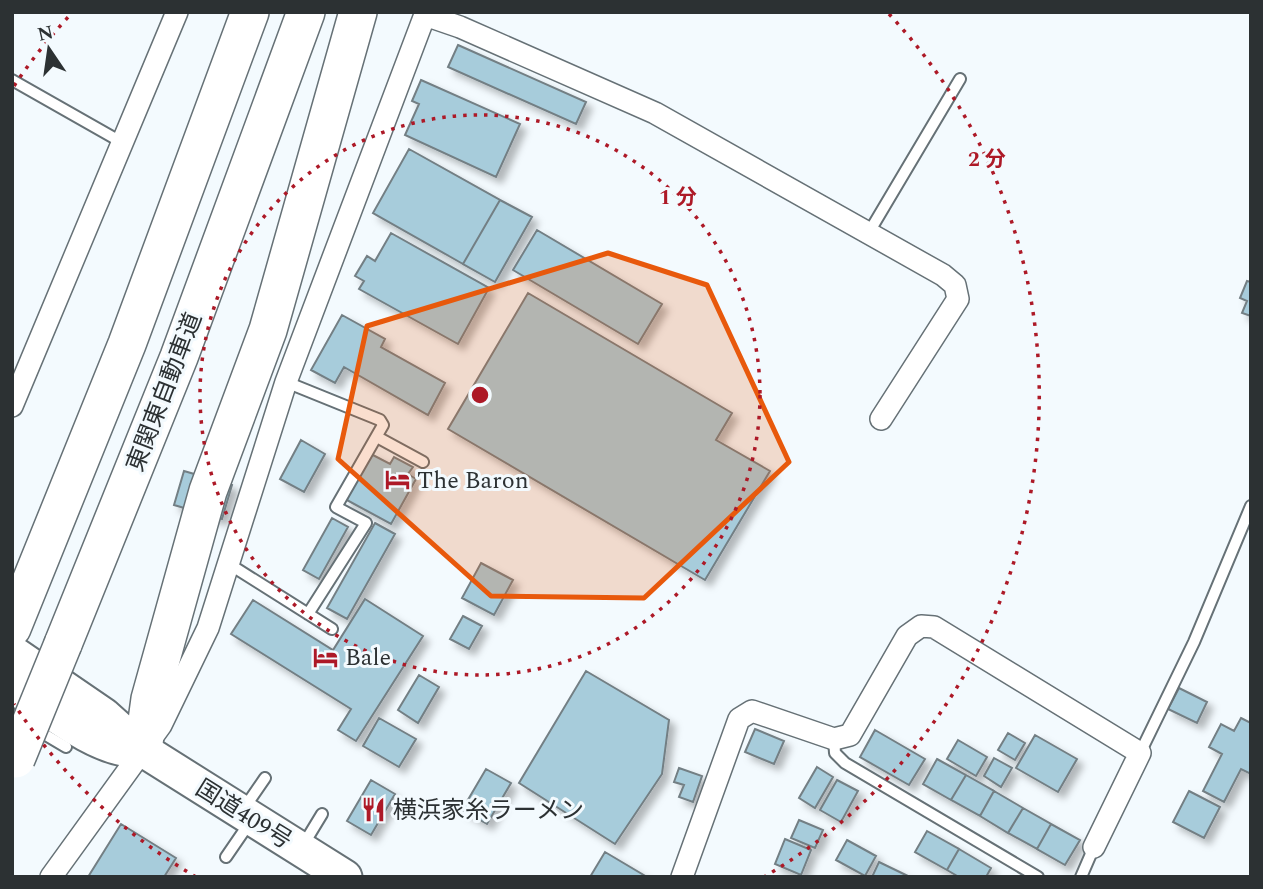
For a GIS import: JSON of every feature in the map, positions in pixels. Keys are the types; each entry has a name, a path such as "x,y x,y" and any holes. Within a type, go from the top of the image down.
{"highway":[{"path":"15,622 122,357 250,12"},
{"name":"東関東自動車道","path":"14,764 179,357 306,12"},
{"path":"143,750 150,699 208,491 268,330 358,12"},
{"name":"国道409号","path":"12,652 104,715 143,750 345,877"},
{"name":"国道409号","path":"12,686 83,732 120,750 143,750"}],"street":[{"path":"12,406 177,12"},
{"path":"51,877 123,782 181,690 208,628 286,382 426,14 655,113 943,275 955,285 958,299 881,419"},
{"path":"682,877 740,719 752,711 834,739 850,735 907,636 921,626 934,626 1140,753 1094,847"}],"lane":[{"path":"868,234 960,79"},
{"path":"12,80 123,143"},
{"path":"286,382 380,420 383,425 336,507 366,523 308,614"},
{"path":"377,438 423,462"},
{"path":"1140,753 1194,642 1251,506"},
{"path":"229,564 332,629"},
{"path":"12,715 66,747"},
{"path":"834,739 835,753 845,763 1038,877"},
{"path":"226,857 265,778"},
{"path":"300,849 323,814"},
{"path":"1081,877 1094,847"}],"highlighted area":[{"path":"608,253 707,285 789,462 644,598 491,596 338,459 367,326"}],"building":[{"path":"458,45 586,102 576,124 448,67"},
{"path":"421,80 520,124 496,177 405,135 419,104 412,101"},
{"path":"409,149 500,200 463,264 373,213"},
{"path":"500,200 532,217 495,282 463,264"},
{"path":"537,230 662,304 638,344 513,270"},
{"path":"391,233 489,288 458,344 359,289 364,281 355,276 367,256 375,261"},
{"path":"1247,281 1251,282 1251,316 1242,313 1247,301 1240,298"},
{"path":"528,293 732,413 716,440 770,471 705,580 448,429"},
{"path":"342,315 385,339 381,347 445,383 428,415 344,367 335,383 311,370"},
{"path":"301,440 325,454 304,492 280,479"},
{"path":"371,454 390,464 394,457 413,467 408,474 416,479 391,524 345,499"},
{"path":"184,471 232,485 222,519 174,505"},
{"path":"332,518 348,527 319,579 303,570"},
{"path":"375,523 395,534 347,619 327,608"},
{"path":"481,563 513,580 494,615 462,598"},
{"path":"365,599 423,636 356,741 338,730 351,709 231,634 253,600 333,650"},
{"path":"463,616 482,626 469,649 450,639"},
{"path":"586,671 669,720 662,774 615,844 519,783"},
{"path":"419,675 439,687 418,723 398,710"},
{"path":"1179,688 1207,702 1197,723 1168,709"},
{"path":"379,718 416,739 399,767 363,746"},
{"path":"1241,718 1251,723 1251,774 1241,769 1224,802 1203,791 1222,754 1209,747 1221,724 1234,731"},
{"path":"755,729 784,741 774,764 745,752"},
{"path":"875,730 925,759 909,785 860,757"},
{"path":"1008,733 1025,743 1015,760 998,750"},
{"path":"1035,735 1077,759 1058,792 1016,768"},
{"path":"958,740 987,757 976,776 947,759"},
{"path":"994,758 1012,768 1001,787 984,776"},
{"path":"937,759 966,775 951,800 923,784"},
{"path":"817,767 833,777 815,808 799,798"},
{"path":"679,768 702,776 693,802 679,797 684,785 674,782"},
{"path":"486,769 511,783 487,824 462,810"},
{"path":"966,775 994,791 980,816 951,800"},
{"path":"371,780 395,794 371,835 347,821"},
{"path":"837,780 858,791 841,822 820,810"},
{"path":"994,791 1023,808 1008,833 980,816"},
{"path":"1189,791 1220,807 1204,838 1173,822"},
{"path":"1023,808 1051,824 1037,849 1008,833"},
{"path":"799,820 823,830 815,848 791,838"},
{"path":"121,824 176,858 164,877 88,877"},
{"path":"1051,824 1080,840 1065,865 1037,849"},
{"path":"927,831 959,849 947,870 915,852"},
{"path":"785,839 811,850 801,875 775,864"},
{"path":"847,840 876,856 865,876 836,860"},
{"path":"959,849 991,868 986,877 959,877 947,870"},
{"path":"605,852 647,877 590,877"},
{"path":"879,862 910,877 872,877"}],"place":[{"name":"The Baron","path":"397,480"},
{"name":"Bale","path":"325,657"},
{"name":"横浜家糸ラーメン","path":"373,810"}]}
